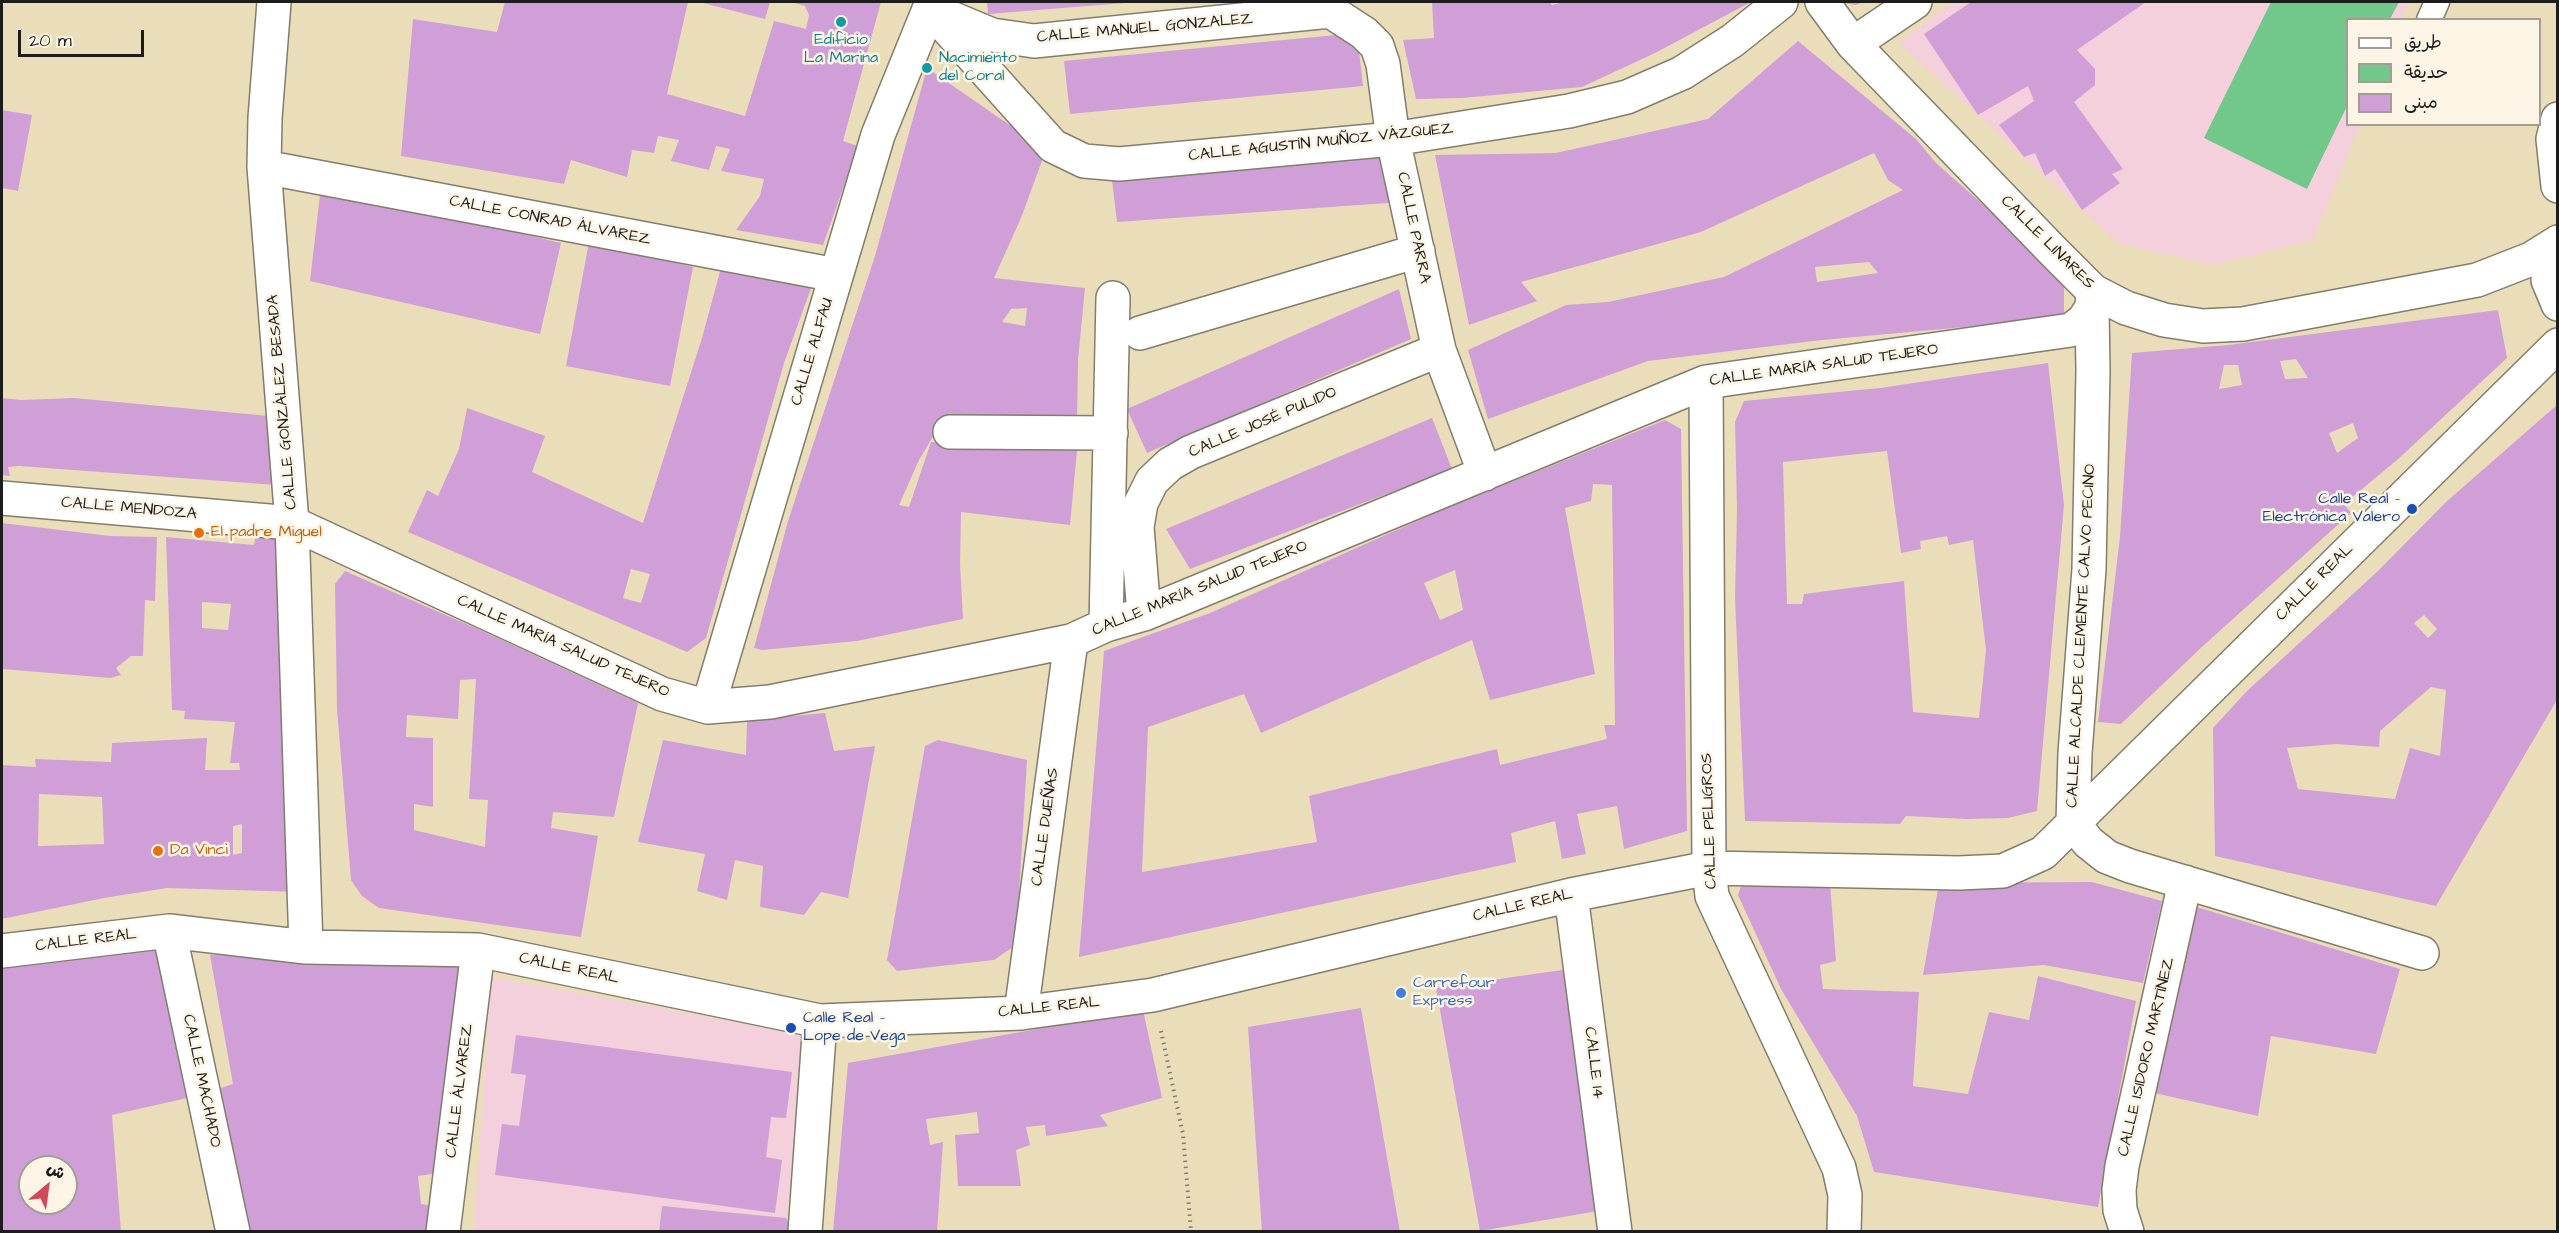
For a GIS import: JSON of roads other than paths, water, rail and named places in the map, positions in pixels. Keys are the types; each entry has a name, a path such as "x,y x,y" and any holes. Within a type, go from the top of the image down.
{"street":[{"name":"CALLE GONZÁLEZ BESADA","path":"274,2 265,118 264,167 292,523 306,947"},
{"name":"CALLE AGUSTÍN MUÑOZ VÁZQUEZ","path":"931,5 1053,146 1084,161 1119,164 1394,139 1569,111 1627,97 1682,73 1732,41 1781,2"},
{"name":"CALLE LINARES","path":"1822,2 1853,44 2093,299 2164,320 2203,326 2243,324 2477,280 2531,259 2556,243"},
{"path":"1853,44 1915,2"},
{"name":"CALLE MANUEL GONZALEZ","path":"931,5 992,35 1034,40 1325,6"},
{"name":"CALLE ALFAU","path":"708,707 878,135 931,5"},
{"name":"CALLE PARRA","path":"1325,6 1364,33 1377,46 1383,64 1394,139 1439,350 1485,474"},
{"path":"2558,119 2553,139 2558,186"},
{"name":"CALLE CONRAD ÁLVAREZ","path":"264,167 836,275"},
{"path":"2556,243 2549,262 2548,280 2558,304"},
{"path":"1140,333 1418,251"},
{"path":"1106,625 1113,298"},
{"name":"CALLE MARÍA SALUD TEJERO","path":"292,523 662,694 708,707 770,702 1071,641 1106,625 1144,614 1706,382 2056,334 2071,330 2084,320 2093,299"},
{"name":"CALLE ALCALDE CLEMENTE CALVO PECINO","path":"2073,822 2075,753 2089,569 2093,299"},
{"name":"CALLE REAL","path":"2,951 169,931 306,947 478,950 820,1021 1022,1013 1153,995 1571,895 1709,868 2003,871 2043,853 2558,345"},
{"name":"CALLE JOSÉ PULIDO","path":"1144,614 1137,527 1140,511 1152,481 1170,464 1191,452 1439,350"},
{"name":"CALLE PELIGROS","path":"1706,382 1709,868 1712,896 1839,1168 1845,1195 1844,1232"},
{"path":"950,432 1111,433"},
{"name":"CALLE MENDOZA","path":"2,498 292,523"},
{"name":"CALLE DUEÑAS","path":"1022,1013 1071,641"},
{"path":"2073,822 2088,842 2107,857 2130,866 2422,953"},
{"name":"CALLE ISIDORO MARTÍNEZ","path":"2127,1232 2120,1210 2119,1190 2122,1166 2185,882"},
{"name":"CALLE 14","path":"1571,895 1615,1232"},
{"name":"CALLE MACHADO","path":"169,931 233,1232"},
{"name":"CALLE ÁLVAREZ","path":"443,1232 478,950"},
{"path":"804,1232 820,1021"}],"lane":[{"path":"2430,18 2437,2"}],"place":[{"name":"Edificio La Marina","path":"841,22"},
{"name":"Nacimiento del Coral","path":"927,68"},
{"name":"Calle Real - Electrónica Valero","path":"2412,509"},
{"name":"El padre Miguel","path":"199,533"},
{"name":"Da Vinci","path":"158,851"},
{"name":"Carrefour Express","path":"1401,993"},
{"name":"Calle Real - Lope de Vega","path":"791,1028"}]}
